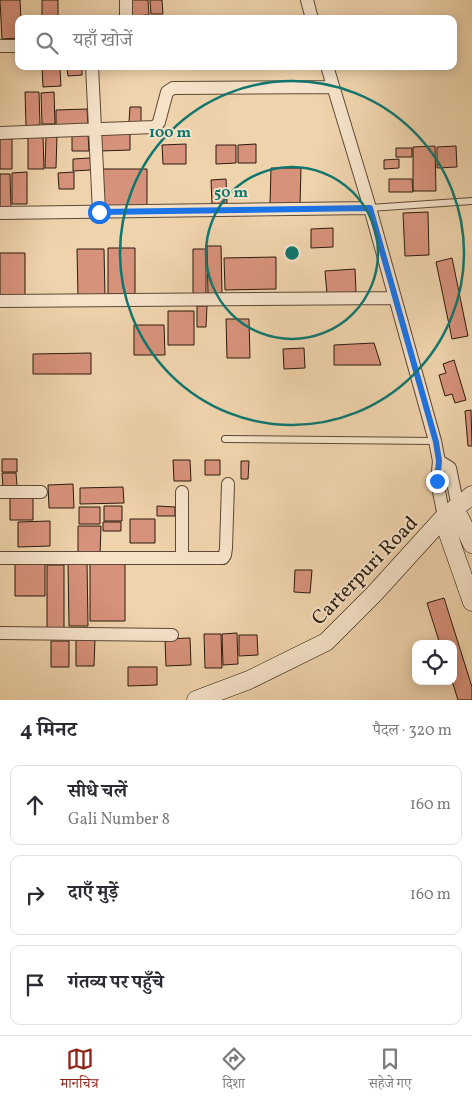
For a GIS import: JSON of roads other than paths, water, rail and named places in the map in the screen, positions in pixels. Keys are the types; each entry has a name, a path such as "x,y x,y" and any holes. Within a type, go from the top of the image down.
{"main road":[{"name":"Carterpuri Road","path":"218,700 323,657 366,619 472,495"},
{"name":"Carterpuri Road","path":"196,700 249,680 326,642 456,516"},
{"path":"456,516 472,544"},
{"path":"456,516 472,602"}],"street":[{"path":"126,0 126,15"},
{"path":"306,0 311,15"},
{"path":"0,46 15,46"},
{"path":"92,70 99,212"},
{"path":"328,70 370,208 436,442 439,461 437,481 456,516"},
{"path":"0,133 154,127 159,122 167,92 173,88 334,87"},
{"path":"0,213 370,208"},
{"path":"0,301 395,298"},
{"path":"0,558 223,558 225,555 227,532 228,484"},
{"path":"0,492 41,492"},
{"path":"182,492 182,558"},
{"path":"0,633 172,635"}],"lane":[{"path":"370,208 472,201"},
{"path":"225,439 436,442"}]}
